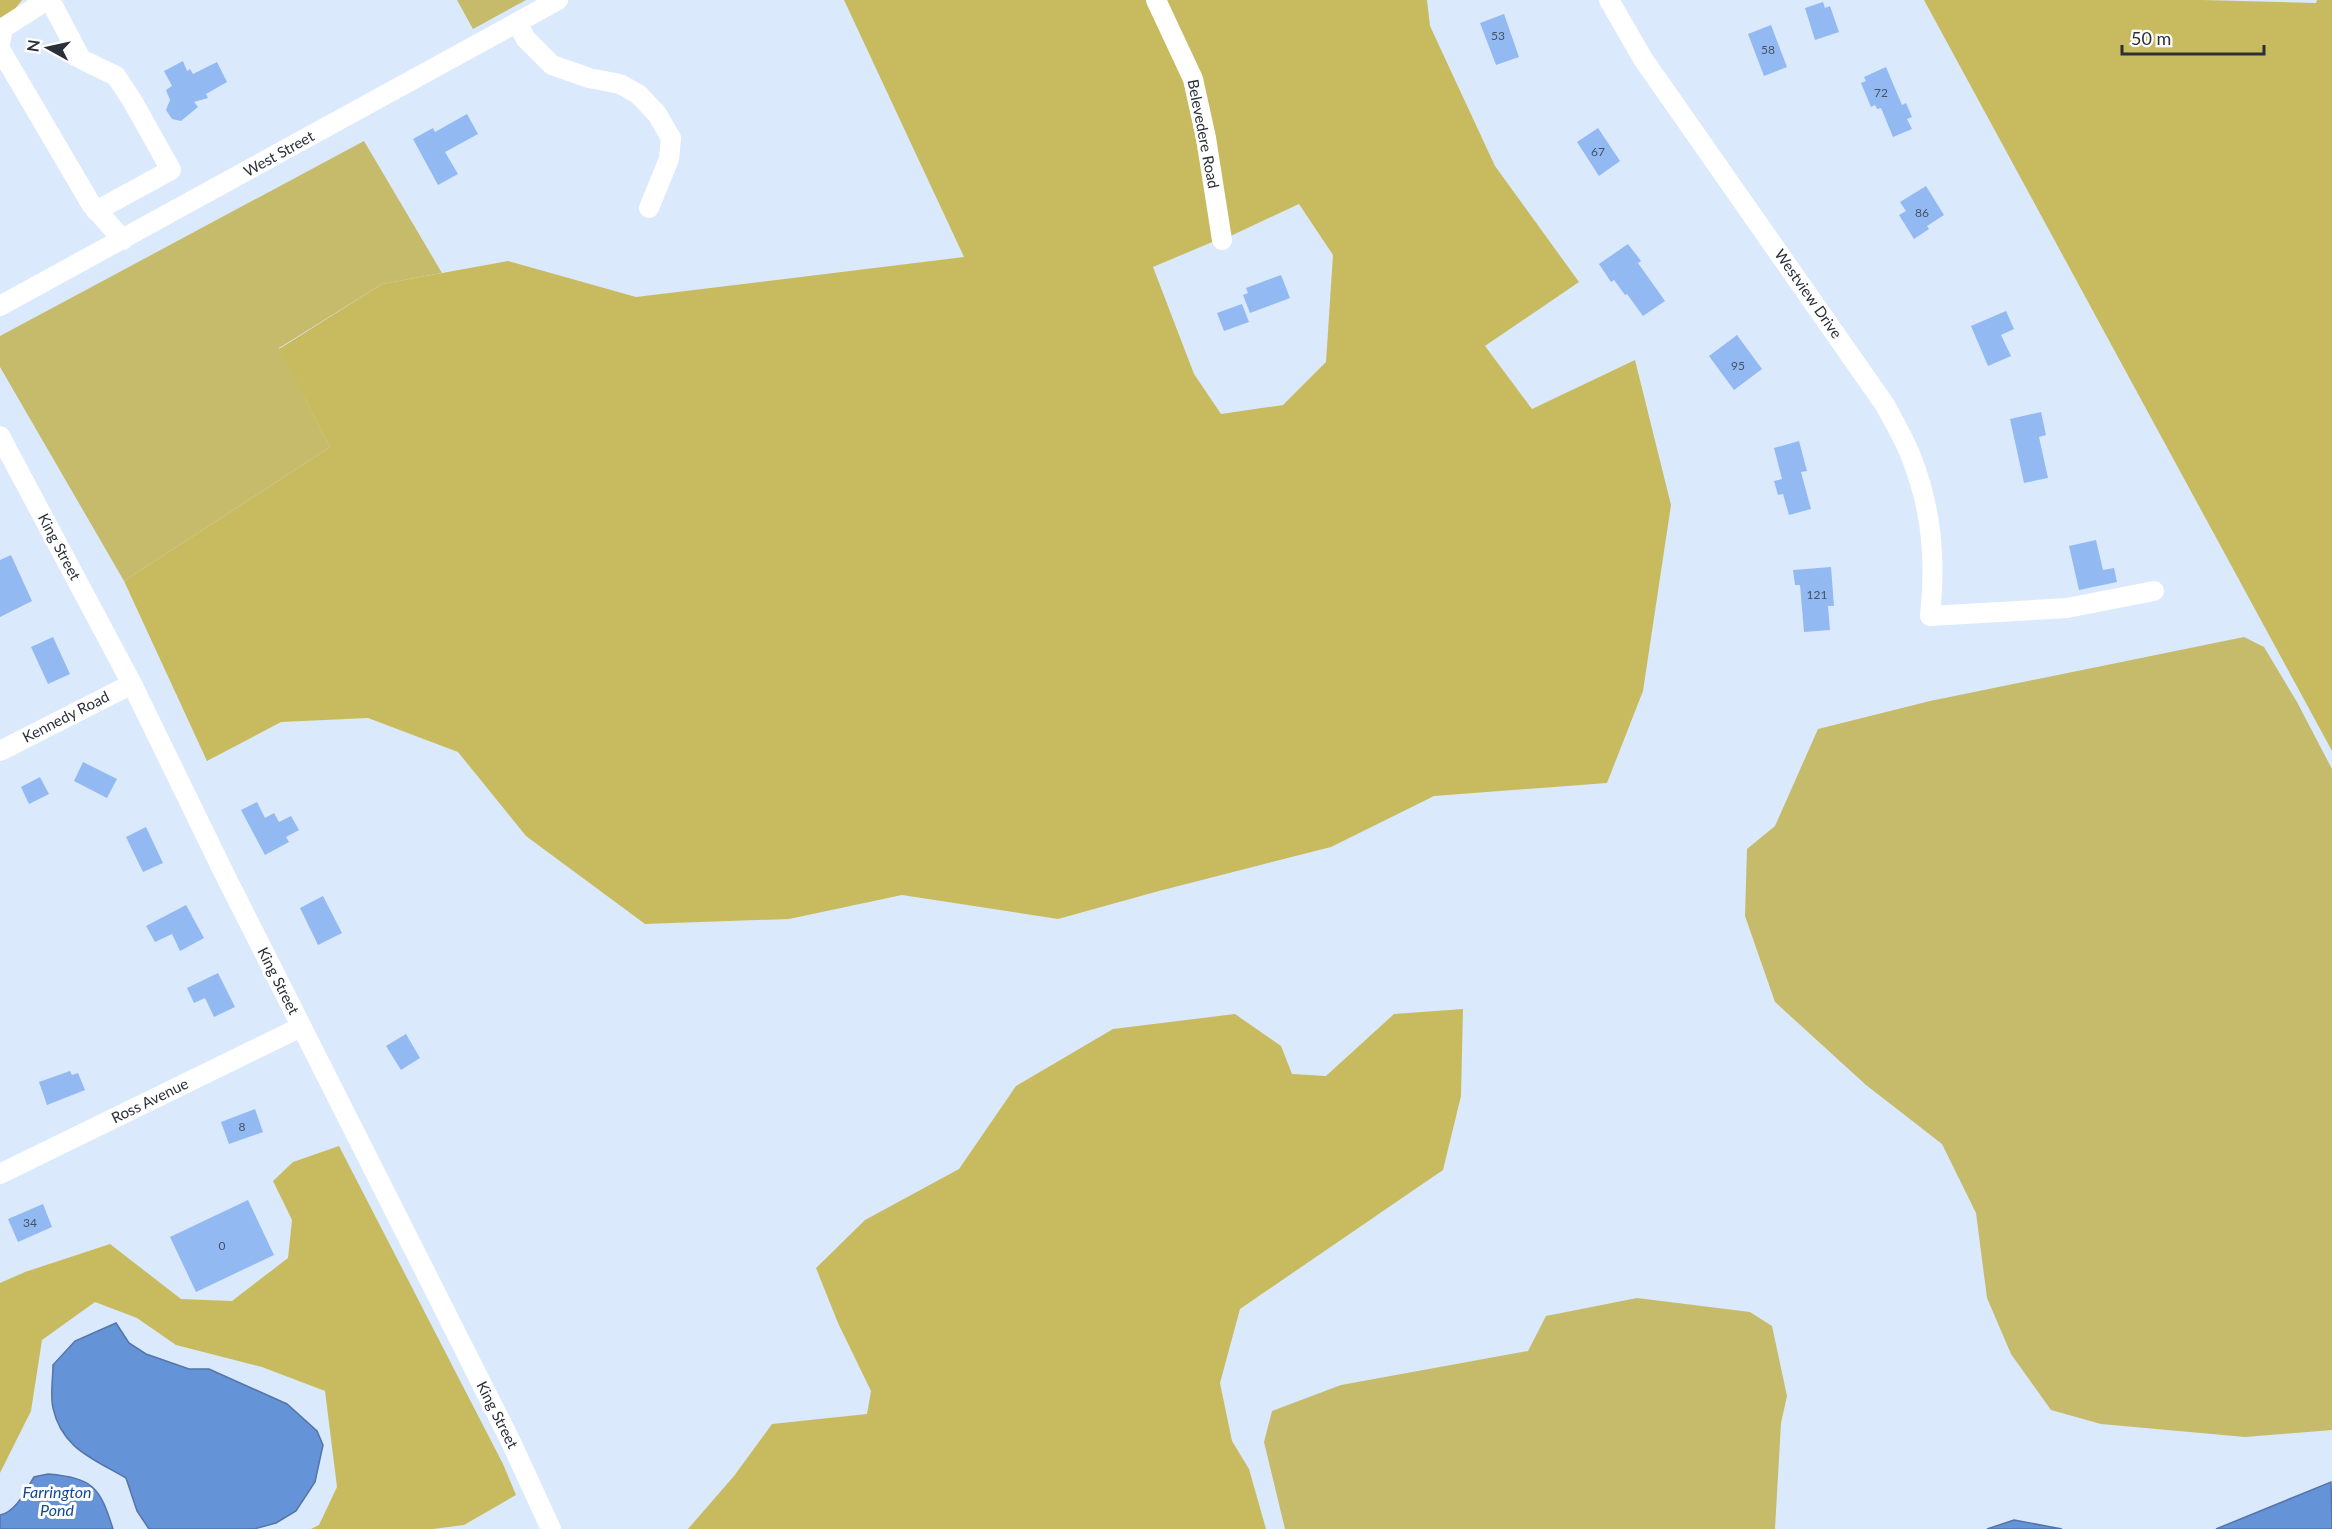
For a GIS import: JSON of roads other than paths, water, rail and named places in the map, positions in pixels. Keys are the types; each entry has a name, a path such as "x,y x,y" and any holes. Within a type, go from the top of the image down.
{"street":[{"path":"96,211 171,170 116,76 81,59 49,0 3,28 0,46 96,211 123,240"},
{"name":"West Street","path":"0,306 558,0"},
{"name":"Belevedere Road","path":"1156,0 1193,79 1206,138 1222,240"},
{"name":"Westview Drive","path":"1609,0 1643,59 1885,405 1912,459 1933,540 1934,577 1930,616 2067,608 2154,591"},
{"path":"517,23 526,39 552,65 589,78 620,84 638,94 657,114 671,138 669,159 649,208"},
{"name":"King Street","path":"0,436 132,684 301,1027 510,1440 550,1529"},
{"name":"Kennedy Road","path":"0,751 132,684"},
{"name":"Ross Avenue","path":"0,1174 301,1027"}],"water":[{"path":"116,1323 129,1343 146,1354 189,1369 209,1369 287,1404 317,1431 323,1445 315,1482 296,1511 276,1523 254,1529 149,1529 137,1511 126,1478 91,1458 72,1443 57,1422 52,1403 53,1365 75,1341"},
{"name":"Farrington Pond","path":"48,1474 75,1478 92,1487 104,1503 113,1529 0,1529 0,1515 16,1505 34,1477"},
{"path":"2331,1482 2332,1529 2216,1529"},
{"path":"2014,1520 2062,1529 1987,1529"}]}
